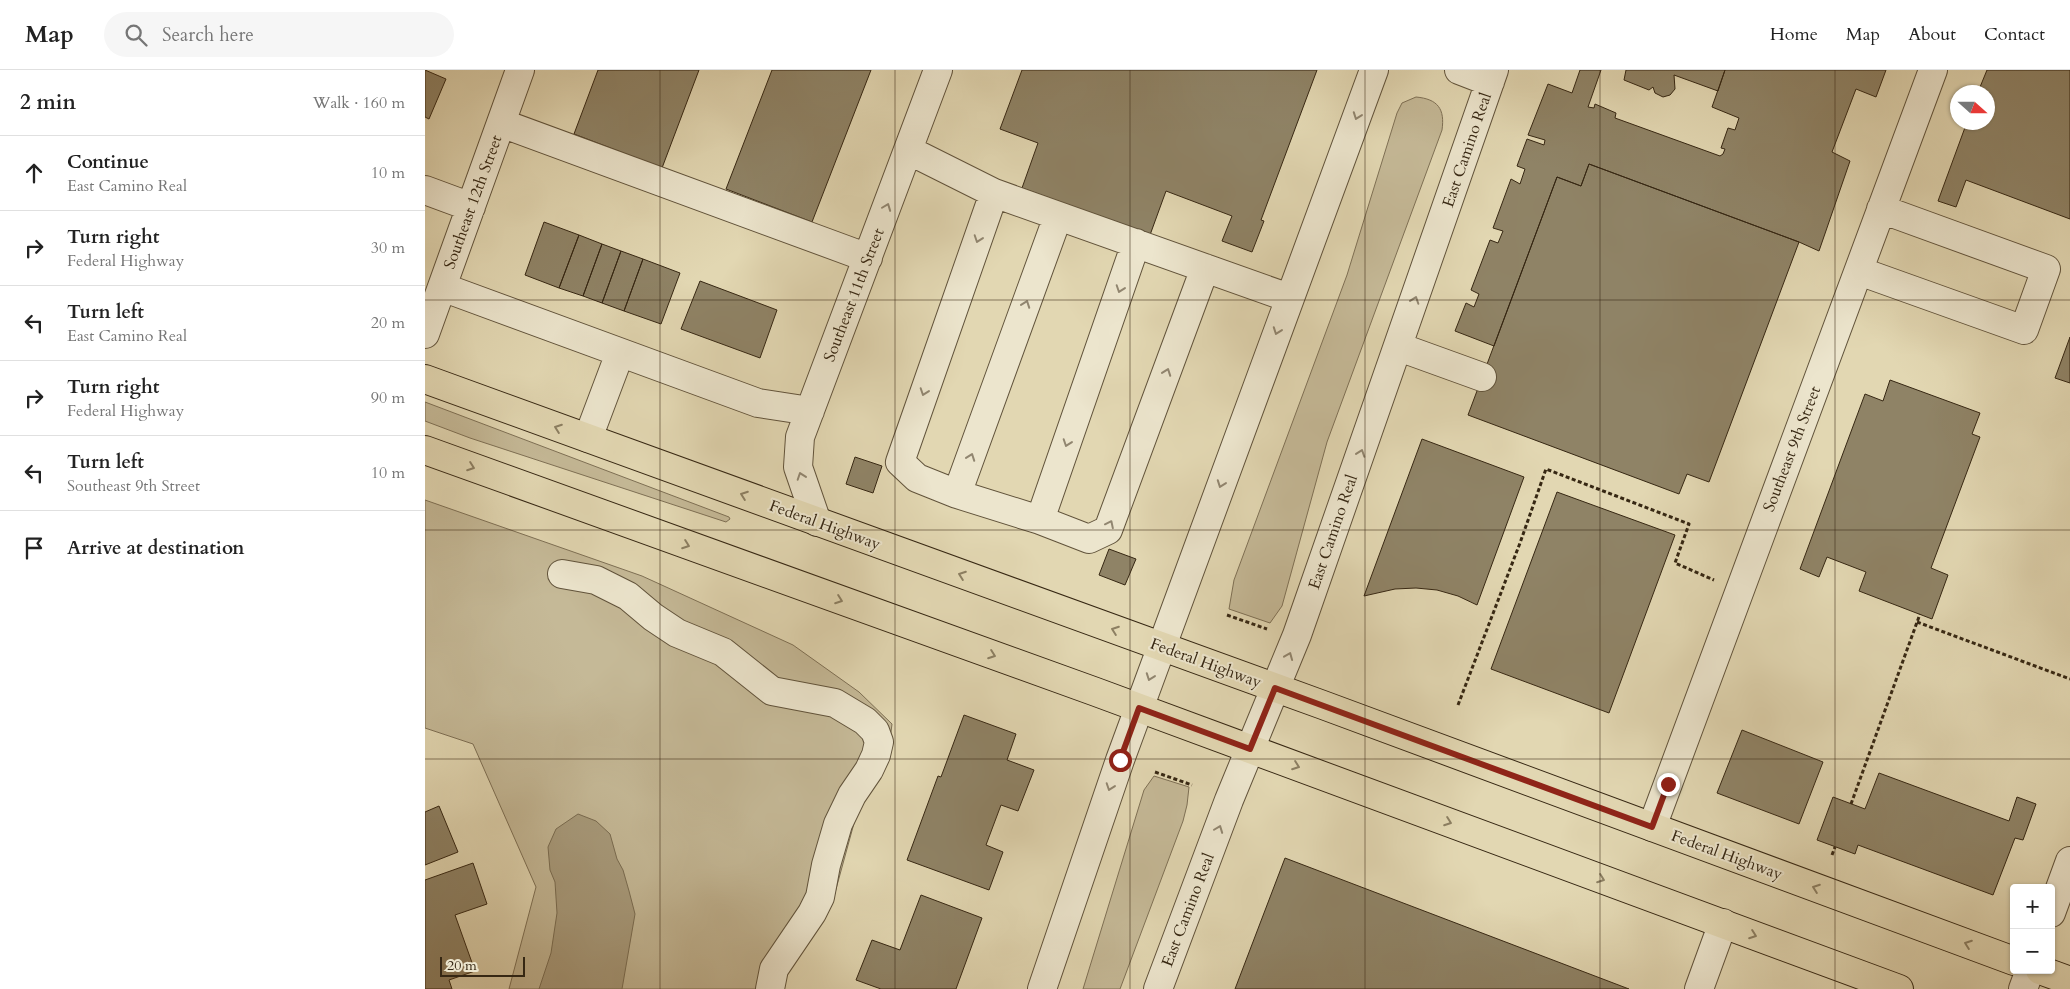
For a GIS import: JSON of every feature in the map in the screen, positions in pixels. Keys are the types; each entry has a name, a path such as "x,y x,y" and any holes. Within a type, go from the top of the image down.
{"main road":[{"name":"Federal Highway","path":"425,379 1275,688 2010,960"},
{"path":"425,450 1139,708 1899,989"},
{"path":"2051,974 2070,981"}],"street":[{"name":"Southeast 12th Street","path":"425,334 520,70"},
{"name":"Southeast 11th Street","path":"817,522 798,467 800,437 938,70"},
{"path":"1042,989 1161,647 1374,70"},
{"path":"1459,70 1492,76"},
{"name":"Southeast 9th Street","path":"1652,827 1933,70"},
{"name":"East Camino Real","path":"1158,989 1229,800 1297,635 1492,76"},
{"path":"501,123 868,258"},
{"path":"908,150 994,193 1289,298"},
{"path":"425,190 471,207"},
{"path":"994,193 899,462 917,478 957,494 1040,520 1089,539 1108,530 1205,268"},
{"path":"1859,271 2024,330 2046,270 1881,209"},
{"path":"957,494 1058,216"},
{"path":"1040,520 1136,243"},
{"path":"442,287 757,403 810,411"},
{"path":"1399,347 1482,378"},
{"path":"588,438 620,353"},
{"path":"562,574 596,580 628,596 653,617 677,633 723,652 773,691 835,703 865,721 875,731 879,742 876,755 869,770 852,795 838,824 826,865 820,898 774,969 770,989"},
{"path":"2060,899 2070,861"},
{"path":"1699,989 1723,924"},
{"path":"2023,989 2029,974"}],"path":[{"path":"1458,705 1520,543 1546,468 1689,524 1675,563 1739,591"},
{"path":"1851,804 1920,614"},
{"path":"1227,616 1267,629"},
{"path":"1917,622 2070,679"},
{"path":"1155,772 1191,784"},
{"path":"1832,855 1835,847"}],"shaded area":[{"path":"1416,97 1430,100 1438,106 1442,116 1442,130 1327,442 1282,606 1270,623 1229,609 1234,580 1347,275 1397,113 1402,103"},
{"path":"425,402 729,517 730,519 726,522 470,438 425,421"},
{"path":"425,500 642,576 793,645 859,692 892,724 888,755 856,816 833,900 782,981 780,989 509,989 536,887 473,744 425,728"},
{"path":"1154,776 1189,787 1183,821 1120,989 1083,989 1144,790"},
{"path":"578,814 596,821 610,834 617,859 623,870 635,914 622,989 539,989 551,953 557,913 555,882 550,870 548,847 556,829"}],"building":[{"path":"425,70 446,79 429,119 425,117"},
{"path":"598,70 699,70 662,168 574,134"},
{"path":"772,70 871,70 812,222 726,189"},
{"path":"1022,70 1317,70 1261,220 1264,221 1252,252 1222,241 1232,216 1166,191 1150,235 1022,188 1038,143 1000,129"},
{"path":"1580,70 1601,70 1588,107 1594,108 1595,104 1616,113 1615,118 1720,156 1725,149 1721,148 1728,128 1735,130 1739,118 1712,107 1725,70 1886,70 1876,97 1856,89 1832,152 1850,161 1819,251 1589,164 1581,186 1557,177 1494,346 1455,331 1466,303 1474,307 1479,294 1471,290 1490,240 1498,243 1503,231 1493,228 1511,179 1520,184 1525,169 1517,166 1527,139 1544,145 1545,140 1528,135 1548,84 1572,93"},
{"path":"1626,70 1725,70 1718,91 1674,75 1675,89 1670,95 1663,97 1655,93 1653,87 1649,90 1624,80"},
{"path":"1987,70 2070,70 2070,219 1966,180 1956,207 1938,201 1964,130 1995,130 1995,85 1981,85"},
{"path":"1589,164 1799,242 1709,482 1687,474 1679,494 1468,415 1557,177 1581,186"},
{"path":"544,222 579,235 559,288 525,275"},
{"path":"579,235 602,244 583,296 559,288"},
{"path":"602,244 621,251 602,303 583,296"},
{"path":"621,251 643,259 624,311 602,303"},
{"path":"643,259 680,273 661,324 624,311"},
{"path":"700,281 777,310 760,358 681,329"},
{"path":"2070,337 2070,383 2055,378"},
{"path":"1890,380 1980,413 1972,434 1980,437 1931,568 1948,575 1932,619 1859,591 1866,572 1827,557 1819,577 1800,569 1865,394 1883,401"},
{"path":"1422,439 1524,477 1477,605 1458,596 1437,590 1416,588 1395,589 1364,596"},
{"path":"855,457 882,466 873,493 846,484"},
{"path":"1557,492 1675,535 1609,713 1491,669"},
{"path":"1109,549 1136,559 1125,585 1099,575"},
{"path":"964,715 1016,734 1007,760 1034,770 1018,811 1001,805 986,845 1003,852 989,890 907,860 938,776 941,777"},
{"path":"1742,730 1823,762 1799,824 1717,793"},
{"path":"1879,773 2009,821 2017,797 2036,804 2023,840 2015,838 1993,895 1858,845 1855,854 1817,840 1833,797 1865,809"},
{"path":"439,806 458,852 425,865 425,812"},
{"path":"1285,858 1629,989 1235,989"},
{"path":"473,863 487,904 455,915 475,971 449,980 452,989 425,989 425,880"},
{"path":"921,895 982,918 956,989 881,989 856,980 872,940 900,950"}],"route":[{"path":"1120,760 1139,708 1250,749 1275,688 1652,827 1668,784"}]}
